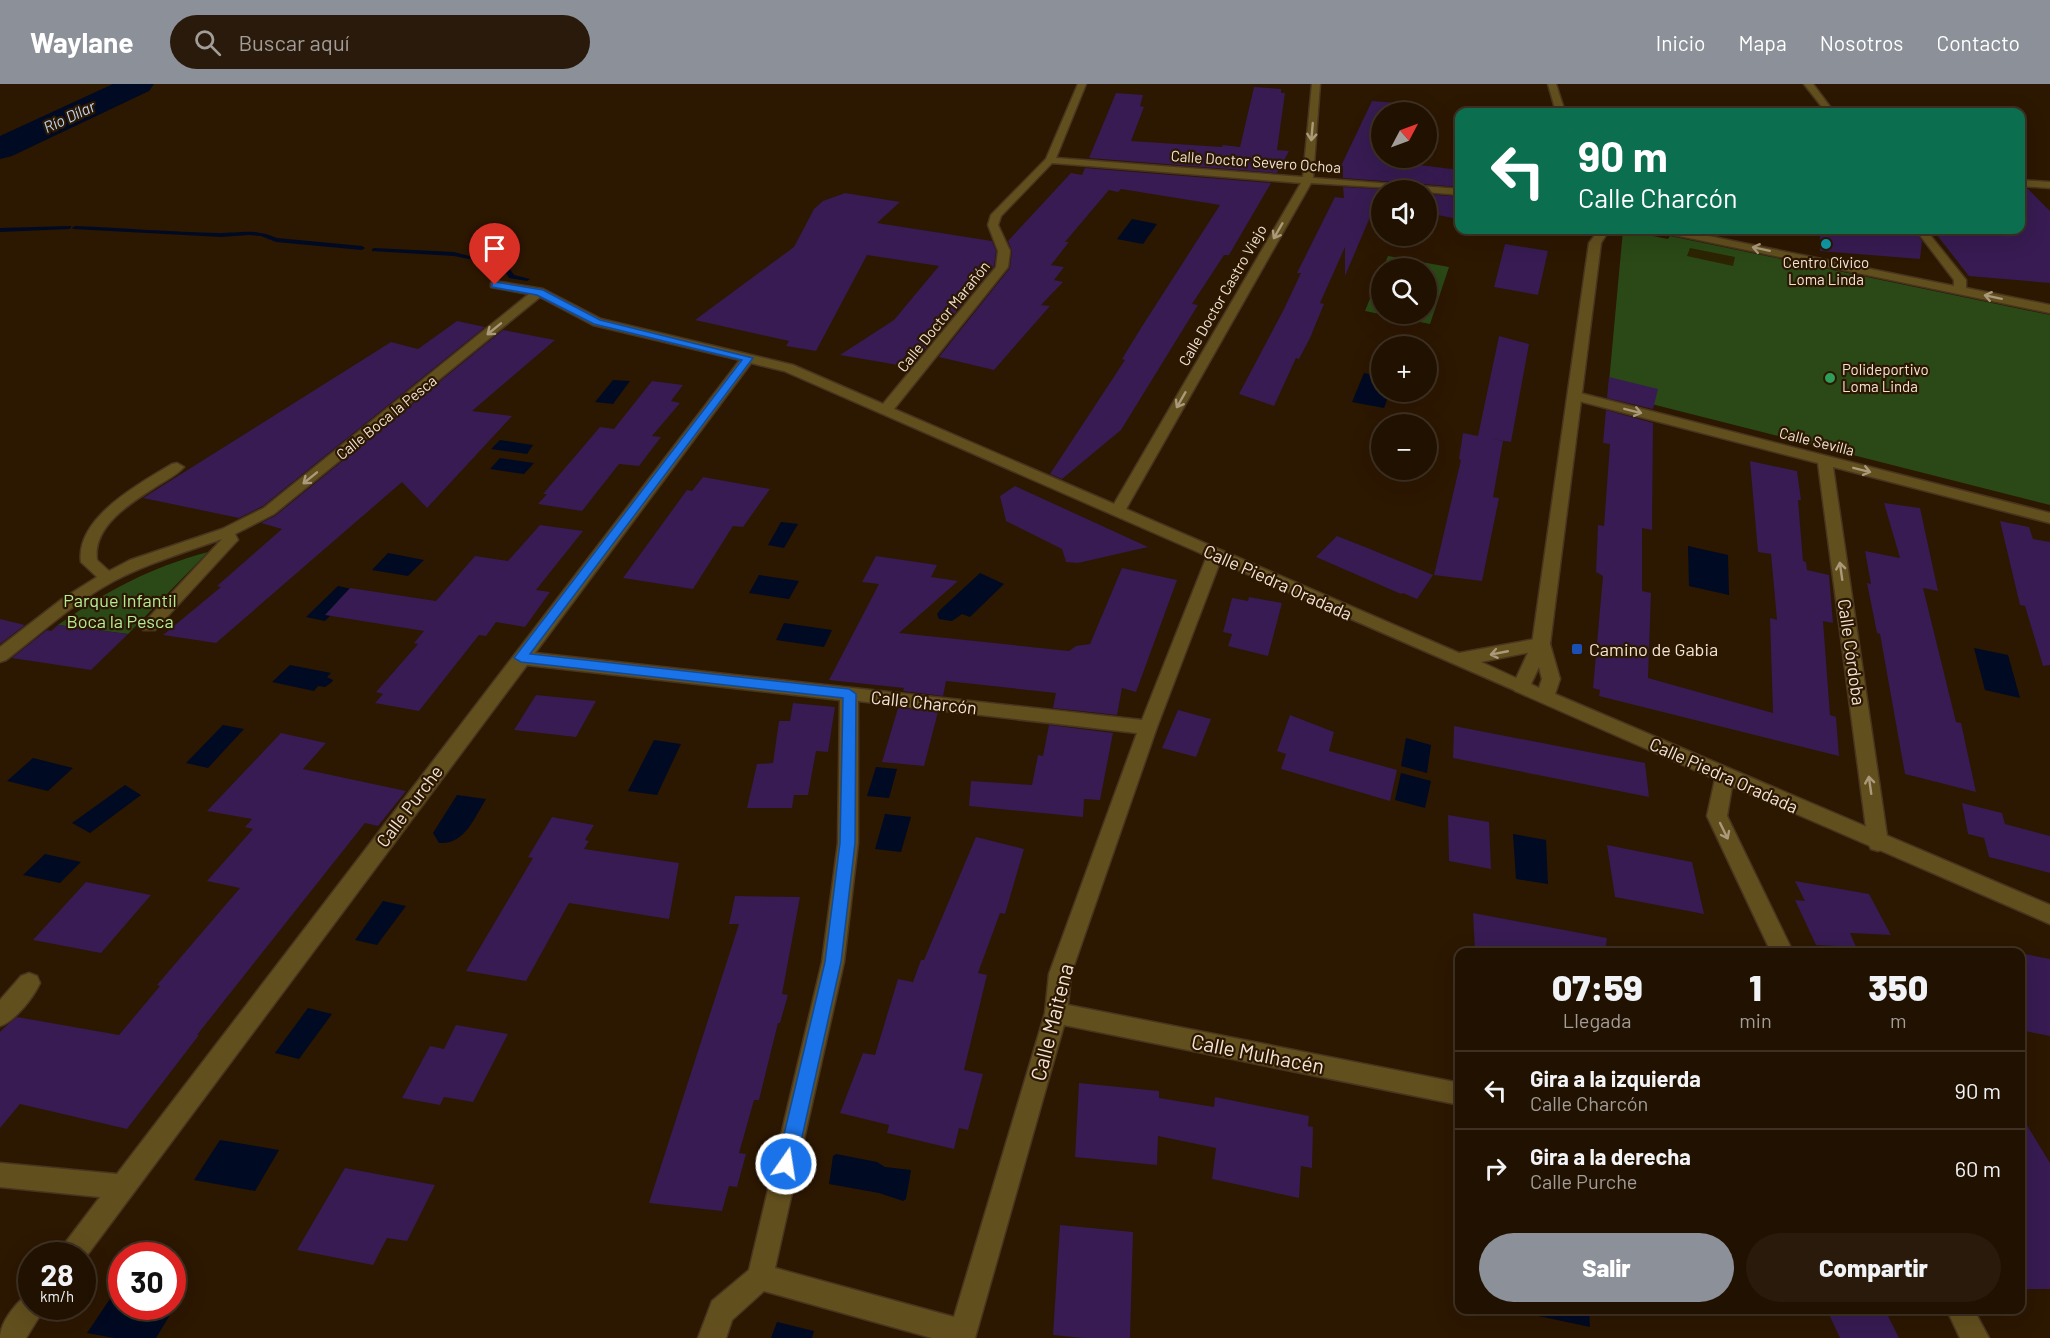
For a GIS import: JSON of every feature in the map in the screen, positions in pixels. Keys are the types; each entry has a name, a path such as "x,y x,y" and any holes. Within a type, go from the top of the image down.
{"street":[{"name":"Calle Doctor Marañón","path":"886,410 1002,267 1004,251 993,225 996,215 1050,160 1082,84"},
{"name":"Calle Doctor Castro Viejo","path":"1118,511 1308,180 1316,84"},
{"path":"1552,84 1560,108"},
{"path":"1808,84 1827,108"},
{"name":"Calle Doctor Severo Ochoa","path":"1050,160 1455,192"},
{"path":"2025,183 2050,185"},
{"path":"2036,184 2050,198"},
{"path":"1589,234 1595,243"},
{"path":"1521,687 1541,644 1595,243 1601,234"},
{"path":"1685,234 2050,309"},
{"path":"1924,234 1960,280 1960,290"},
{"name":"Calle Piedra Oradada","path":"495,285 539,292 597,322 788,368 1878,843 2050,915"},
{"name":"Calle Boca la Pesca","path":"0,656 68,603 107,578 136,564 226,532 269,511 539,292"},
{"name":"Calle Purche","path":"81,1242 748,358"},
{"name":"Calle Sevilla","path":"1576,396 2050,518"},
{"name":"Calle Córdoba","path":"1825,460 1878,843"},
{"path":"107,578 88,562 88,546 99,526 149,484 177,467"},
{"path":"149,626 230,540 226,532"},
{"name":"Calle Maitena","path":"760,1277 963,1333 1056,1013 1060,974 1148,727 1215,555"},
{"path":"1456,659 1478,657 1541,644"},
{"path":"1541,644 1551,679 1545,698"},
{"name":"Calle Charcón","path":"521,658 1148,727"},
{"path":"712,1338 722,1311 760,1277 833,962 848,843 849,694"},
{"path":"1725,775 1717,816 1780,948"},
{"path":"0,1016 29,983"},
{"name":"Calle Mulhacén","path":"1056,1013 1455,1093"},
{"path":"0,1174 122,1187"},
{"path":"1962,1314 1975,1338"},
{"path":"10,1338 23,1320"}],"green space":[{"name":"Polideportivo Loma Linda","path":"1623,234 1643,234 1668,239 1670,236 2050,315 2050,505 1608,393"},
{"path":"1437,265 1449,267 1437,303"},
{"path":"1371,296 1371,312 1365,311"},
{"name":"Parque Infantil Boca la Pesca","path":"208,552 128,634 58,625 130,581 167,565"}],"sand":[{"path":"1690,248 1735,257 1733,266 1687,256"}],"water":[{"path":"1132,219 1157,224 1143,244 1117,239"},
{"path":"1364,373 1371,375 1371,402 1386,402 1384,408 1352,402"},
{"path":"613,380 630,381 613,404 595,402"},
{"path":"500,440 533,445 527,454 491,449"},
{"path":"500,458 534,463 524,474 490,469"},
{"path":"781,522 798,524 784,548 768,545"},
{"path":"1688,546 1728,555 1729,595 1689,586"},
{"path":"388,553 424,560 408,576 372,570"},
{"path":"980,573 1004,584 970,617 962,614 952,621 939,619 937,614 941,609"},
{"path":"759,575 799,581 789,599 749,593"},
{"path":"338,586 356,590 325,621 306,617"},
{"path":"784,623 832,630 824,647 776,640"},
{"path":"1974,648 2008,655 2020,698 1985,690"},
{"path":"290,665 331,673 327,677 333,680 325,687 318,686 314,691 272,682"},
{"path":"223,725 244,729 208,768 186,763"},
{"path":"1406,738 1431,745 1427,773 1401,766"},
{"path":"654,740 681,744 657,795 628,791"},
{"path":"33,758 73,768 48,791 7,781"},
{"path":"876,767 897,769 889,798 867,796"},
{"path":"1401,773 1431,781 1425,808 1395,800"},
{"path":"125,785 141,795 90,833 72,823"},
{"path":"457,795 486,799 473,822 462,835 456,840 439,843 433,833"},
{"path":"885,814 911,817 901,852 875,849"},
{"path":"1513,834 1546,840 1548,884 1516,879"},
{"path":"45,854 81,862 60,883 23,875"},
{"path":"383,901 406,906 377,945 355,940"},
{"path":"308,1008 332,1014 299,1059 275,1053"},
{"path":"220,1140 279,1150 255,1191 194,1180"},
{"path":"836,1154 877,1162 885,1167 911,1170 906,1199 903,1201 879,1193 829,1184 833,1156"},
{"path":"108,1302 108,1320 167,1320 156,1338 114,1338 87,1333"},
{"path":"1589,1314 1590,1327 1534,1315"},
{"path":"777,1322 814,1331 812,1338 771,1338"}],"building":[{"path":"1254,87 1281,89 1281,93 1285,93 1277,150 1289,151 1277,173 1089,158 1116,93 1143,95 1140,106 1144,107 1131,141 1240,147"},
{"path":"1371,103 1371,168 1437,167 1455,169 1455,187 1437,185 1437,180 1343,178 1343,166 1341,166"},
{"path":"1085,168 1271,183 1229,255 1224,255 1192,304 1198,305 1121,430 1062,479 1050,474 1125,360 1122,359 1220,205 1121,189 1118,192 1109,190 1065,242 1069,242 1051,265 1064,267 1054,280 1063,282 1041,305 1050,306 994,370 939,357 1010,268 1012,251 1008,241 1071,173 1082,175"},
{"path":"1343,187 1371,189 1371,215 1345,276 1345,247 1320,303 1324,304 1310,338 1299,359 1296,358 1274,406 1239,394 1284,309 1301,273 1297,273 1335,197 1344,198"},
{"path":"2025,189 2028,189 2050,211 2050,283 1969,276 1936,234 2025,234"},
{"path":"845,193 900,202 877,223 992,241 996,251 994,266 922,353 910,350 898,365 840,355 894,320 939,266 867,255 816,351 786,346 789,341 695,320 794,247 814,209 823,201"},
{"path":"1437,195 1455,197 1453,218 1437,215"},
{"path":"1820,234 1917,234 1922,241 1920,259 1820,251"},
{"path":"1505,244 1548,251 1538,295 1494,287"},
{"path":"457,321 485,327 263,506 239,518 143,498 391,342 418,349"},
{"path":"503,330 555,340 472,411 512,416 427,508 402,482 216,643 163,635 221,587 217,586 282,529 261,523 275,516"},
{"path":"1499,336 1529,344 1511,442 1492,439 1503,441 1493,497 1499,498 1482,581 1434,575 1461,460 1459,459 1463,433 1478,436"},
{"path":"1609,377 1658,389 1653,409 1607,398"},
{"path":"652,381 683,385 671,401 680,403 652,436 661,437 639,466 619,464 582,511 538,504 547,494 543,494 600,427 614,429"},
{"path":"1606,410 1653,423 1652,530 1642,528 1642,591 1651,593 1648,678 1773,713 1770,618 1777,620 1771,554 1758,552 1750,461 1797,471 1801,500 1798,500 1803,561 1806,562 1807,570 1829,575 1833,623 1823,621 1830,715 1836,717 1839,756 1599,696 1600,690 1593,688 1603,576 1596,572 1598,525 1604,526 1610,444 1603,443"},
{"path":"703,477 770,489 743,527 733,526 693,589 623,578 687,490 692,491"},
{"path":"1015,486 1148,547 1078,563 1066,562 1062,549 1006,521 1000,496"},
{"path":"1884,503 1920,508 1938,591 1923,588 1956,722 1961,723 1976,792 1905,774 1880,634 1877,633 1867,583 1871,584 1865,551 1900,558"},
{"path":"2000,521 2029,527 2033,539 2050,542 2050,665 2043,666 2025,606 2020,605"},
{"path":"540,525 583,531 536,590 550,592 525,627 496,622 486,636 479,635 419,711 375,703 383,694 376,692 418,644 414,643 424,631 325,615 350,588 436,601 475,556 508,561"},
{"path":"1337,536 1433,575 1417,599 1316,557"},
{"path":"876,556 937,565 931,577 958,581 899,633 1069,651 1076,646 1090,644 1122,568 1177,580 1136,692 1122,688 1117,715 1053,708 1056,693 946,681 943,696 903,691 904,688 829,680 879,584 862,582"},
{"path":"1249,597 1282,603 1268,656 1228,646 1232,634 1223,632 1232,598 1248,601"},
{"path":"0,619 25,625 0,644"},
{"path":"58,625 128,634 91,670 12,658 47,630 51,631"},
{"path":"536,695 596,701 576,737 514,730"},
{"path":"793,703 835,707 828,752 816,751 808,795 794,795 792,808 747,808 757,764 773,763 779,721 790,721"},
{"path":"898,708 938,712 924,766 882,762"},
{"path":"1178,710 1211,719 1196,757 1162,748"},
{"path":"1290,715 1334,732 1329,751 1397,770 1390,801 1281,769 1286,754 1277,751"},
{"path":"1049,725 1113,733 1100,800 1084,799 1083,817 969,806 971,781 1032,785 1038,755 1043,756"},
{"path":"1454,726 1645,763 1649,797 1453,758"},
{"path":"281,733 326,743 303,769 406,791 378,826 365,823 197,1035 199,1035 127,1129 20,1104 0,1128 0,1032 6,1026 17,1017 119,1035 160,986 157,985 240,888 207,881 253,829 245,827 252,819 207,811"},
{"path":"1962,803 2002,813 2005,824 2050,836 2050,873 1989,857 1984,838 1968,834"},
{"path":"1448,815 1489,822 1491,869 1449,861"},
{"path":"552,817 594,825 585,840 589,841 584,849 679,863 669,919 569,903 526,981 466,971 533,858 528,857"},
{"path":"976,837 1024,849 1005,914 1000,913 978,973 987,975 964,1070 983,1074 968,1130 959,1128 954,1149 887,1133 889,1125 840,1113 863,1053 875,1055 898,979 913,982 921,960 924,960"},
{"path":"1607,845 1692,862 1704,914 1615,897"},
{"path":"1795,881 1869,894 1891,935 1850,933 1856,947 1816,945 1795,900 1805,901"},
{"path":"86,882 151,895 101,953 33,940"},
{"path":"735,896 800,897 782,994 788,995 780,1023 778,1023 759,1100 754,1100 739,1153 746,1154 737,1187 729,1186 722,1211 649,1203 739,924 729,924"},
{"path":"1473,913 1607,938 1606,948 1475,948"},
{"path":"2025,954 2050,959 2050,1036 2025,1031"},
{"path":"456,1025 508,1034 473,1102 444,1097 440,1105 402,1098 430,1046 444,1049"},
{"path":"1079,1083 1159,1091 1159,1098 1214,1107 1215,1097 1309,1116 1308,1126 1313,1127 1312,1168 1301,1166 1299,1198 1212,1179 1216,1148 1158,1136 1157,1165 1075,1157"},
{"path":"2025,1122 2050,1163 2050,1289 2025,1289"},
{"path":"345,1168 435,1185 407,1241 387,1238 373,1265 297,1250"},
{"path":"1060,1225 1133,1232 1130,1338 1082,1338 1053,1335"},
{"path":"1829,1314 1887,1314 1899,1338 1840,1338"}],"waterway":[{"name":"Río Dílar","path":"0,149 138,84"},
{"path":"0,230 69,227"},
{"path":"75,228 221,235 249,233 262,234 276,240 362,248"},
{"path":"374,250 454,254 474,258"},
{"path":"483,260 507,269 511,277 527,279"}],"place":[{"name":"Centro Cívico Loma Linda","path":"1826,244"},
{"name":"Polideportivo Loma Linda","path":"1830,378"},
{"name":"Camino de Gabia","path":"1577,649"}],"route":[{"path":"495,285 539,292 597,322 748,358 521,658 849,694 848,843 833,962 786,1164"}]}
